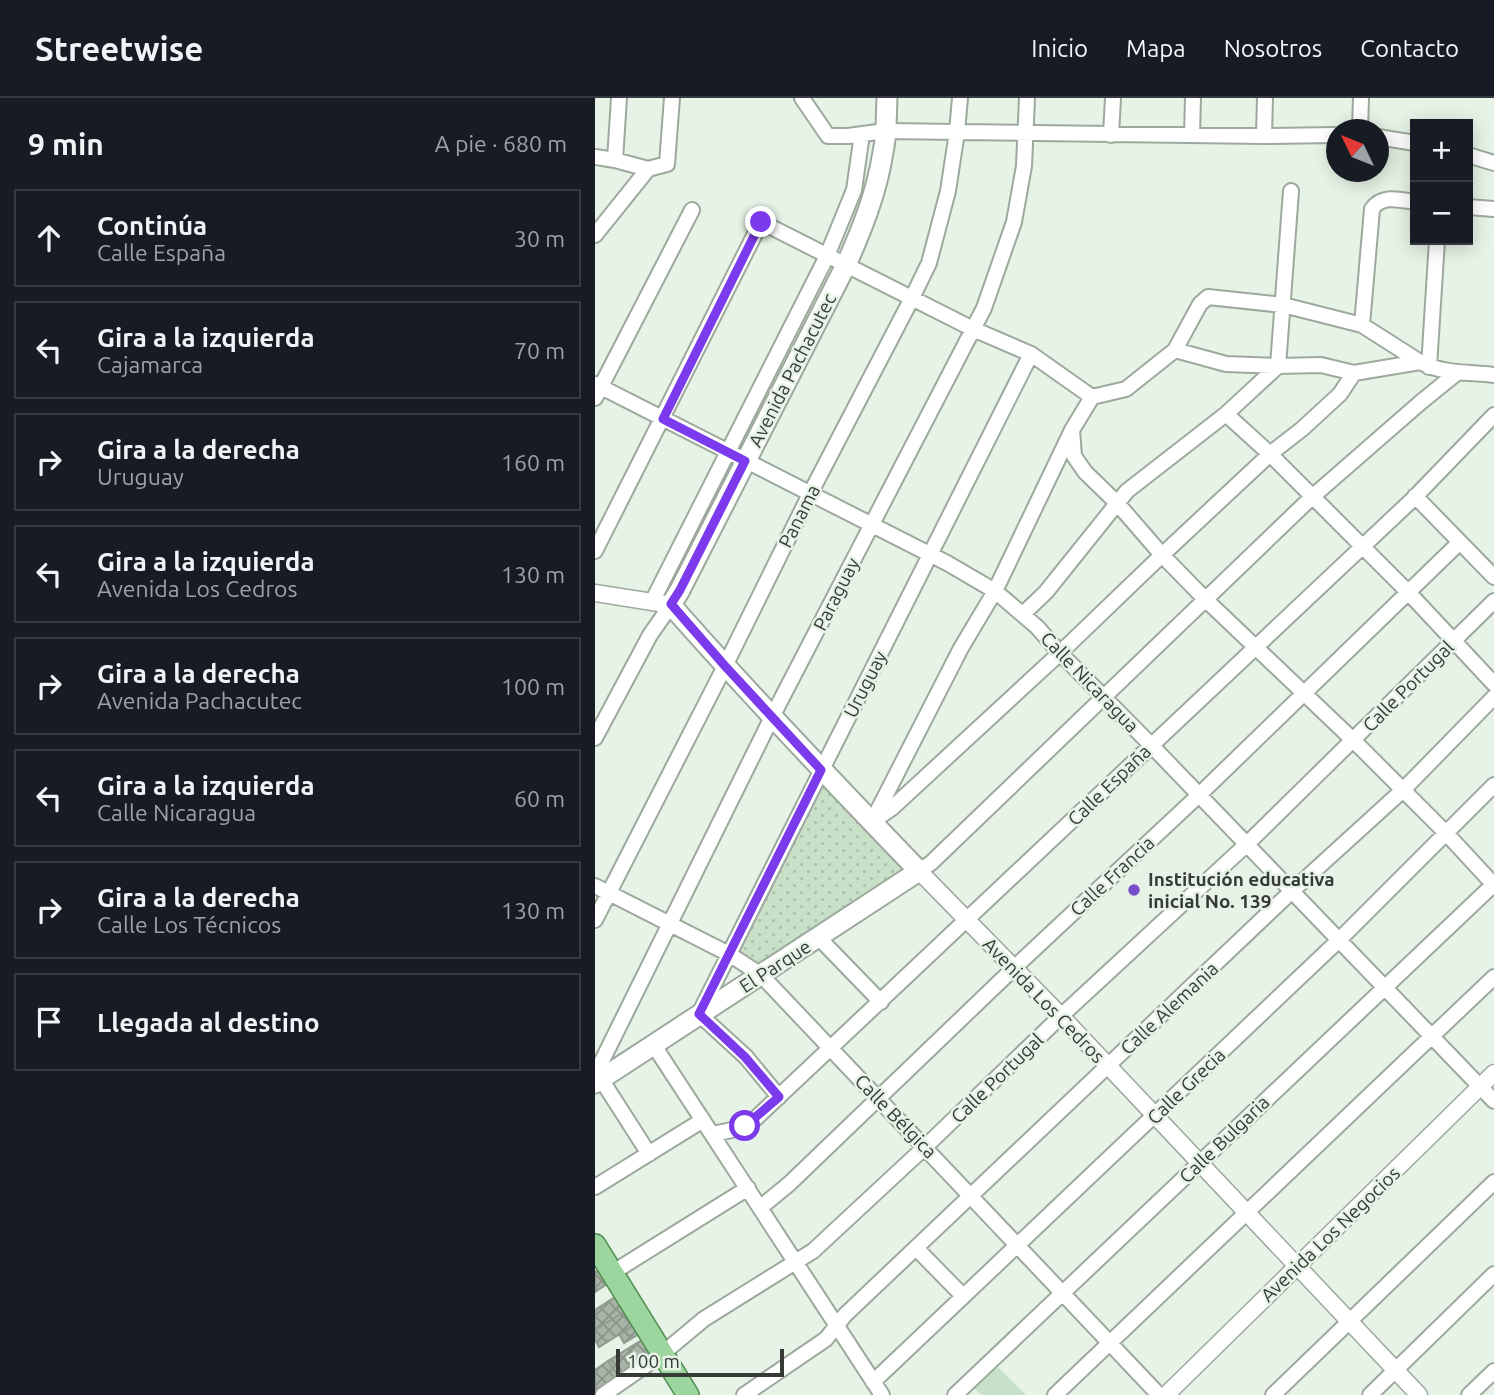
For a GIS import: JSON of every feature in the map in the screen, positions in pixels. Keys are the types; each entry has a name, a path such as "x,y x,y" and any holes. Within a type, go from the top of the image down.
{"main road":[{"name":"Avenida Pachacutec","path":"662,603 680,590 736,457 846,265 871,204 884,150 887,98"},
{"name":"Avenida Los Cedros","path":"662,603 919,872"},
{"name":"El Parque","path":"597,1079 919,872"},
{"path":"595,1245 688,1395"}],"street":[{"path":"615,160 619,98"},
{"path":"595,157 648,169 667,164 672,98"},
{"path":"801,98 828,136 885,131 1326,135"},
{"name":"Panama","path":"595,920 929,263 948,191 960,98"},
{"name":"Paraguay","path":"597,1079 669,923 772,717 985,308 1014,222 1024,166 1027,98"},
{"path":"1111,135 1112,98"},
{"path":"1192,135 1193,98"},
{"path":"1264,136 1265,98"},
{"path":"1360,119 1361,98"},
{"name":"Avenida Pachacutec","path":"736,457 854,190 862,134"},
{"path":"1389,139 1410,142"},
{"path":"1473,157 1494,163"},
{"path":"595,235 648,169"},
{"path":"1023,614 1046,592 1127,491 1226,414 1278,366 1291,191"},
{"path":"1362,325 1373,209 1377,202 1384,199 1410,202"},
{"path":"1473,207 1494,209"},
{"path":"597,389 692,210"},
{"path":"595,551 761,222 973,329 1031,354 1092,397"},
{"path":"1425,364 1437,245"},
{"path":"872,822 961,648 995,591 1072,430 1092,397 1126,388 1175,350 1199,304 1208,297 1283,305 1362,325 1425,364 1491,378"},
{"path":"1175,350 1226,364 1321,365 1354,373 1425,364"},
{"name":"Uruguay","path":"699,1014 1031,354"},
{"path":"919,872 1311,497 1458,372"},
{"path":"872,822 892,808 1060,653 1270,454 1341,394 1354,373"},
{"name":"Calle Nicaragua","path":"597,389 663,419 995,591 1037,627 1494,1101"},
{"path":"1226,414 1270,454 1408,592 1494,684"},
{"name":"Calle España","path":"712,1134 745,1126 832,1049 1362,547 1494,415"},
{"path":"1072,430 1074,456 1085,472 1205,599 1353,740 1494,885"},
{"path":"1415,496 1494,578"},
{"name":"Calle Francia","path":"761,1207 789,1184 1199,795 1460,542"},
{"path":"595,593 662,603"},
{"name":"Calle Portugal","path":"603,1395 662,1354 704,1319 813,1251 1247,844 1494,601"},
{"name":"Avenida Pachacutec","path":"595,738 650,635 662,603"},
{"name":"Calle Alemania","path":"744,1395 826,1339 845,1315 1292,891 1403,790 1494,697"},
{"name":"Calle Grecia","path":"873,1382 1339,940 1494,785"},
{"name":"Avenida Los Cedros","path":"919,872 1061,1016 1419,1395"},
{"name":"Calle Bulgaria","path":"955,1395 1494,885"},
{"name":"Calle Bélgica","path":"595,886 729,954 761,975 1159,1395"},
{"path":"818,937 881,1002"},
{"path":"1055,1395 1494,977"},
{"path":"699,1014 745,1057 779,1097"},
{"path":"653,1044 882,1395"},
{"name":"Avenida Los Negocios","path":"1165,1395 1494,1073"},
{"path":"597,1079 649,1154"},
{"path":"595,1187 703,1120"},
{"path":"1273,1395 1494,1182"},
{"path":"612,1273 748,1188"},
{"path":"916,1248 963,1296"},
{"path":"1370,1395 1494,1274"},
{"path":"1469,1395 1494,1371"}],"green space":[{"path":"822,778 908,869 756,964 735,950"},
{"path":"998,1367 1026,1395 981,1395 974,1388"}],"building":[{"path":"598,1270 607,1284 595,1292 595,1272"},
{"path":"615,1297 624,1312 595,1330 595,1310"},
{"path":"624,1312 633,1326 599,1347 595,1340 595,1330"},
{"path":"633,1326 639,1334 624,1343 619,1334"},
{"path":"642,1340 651,1355 618,1376 608,1361"},
{"path":"608,1361 618,1376 595,1391 595,1370"}],"place":[{"name":"Institución educativa inicial No. 139","path":"1134,890"}],"route":[{"path":"745,1126 779,1097 745,1057 699,1014 821,770 671,604 745,461 663,419 761,222"}]}
